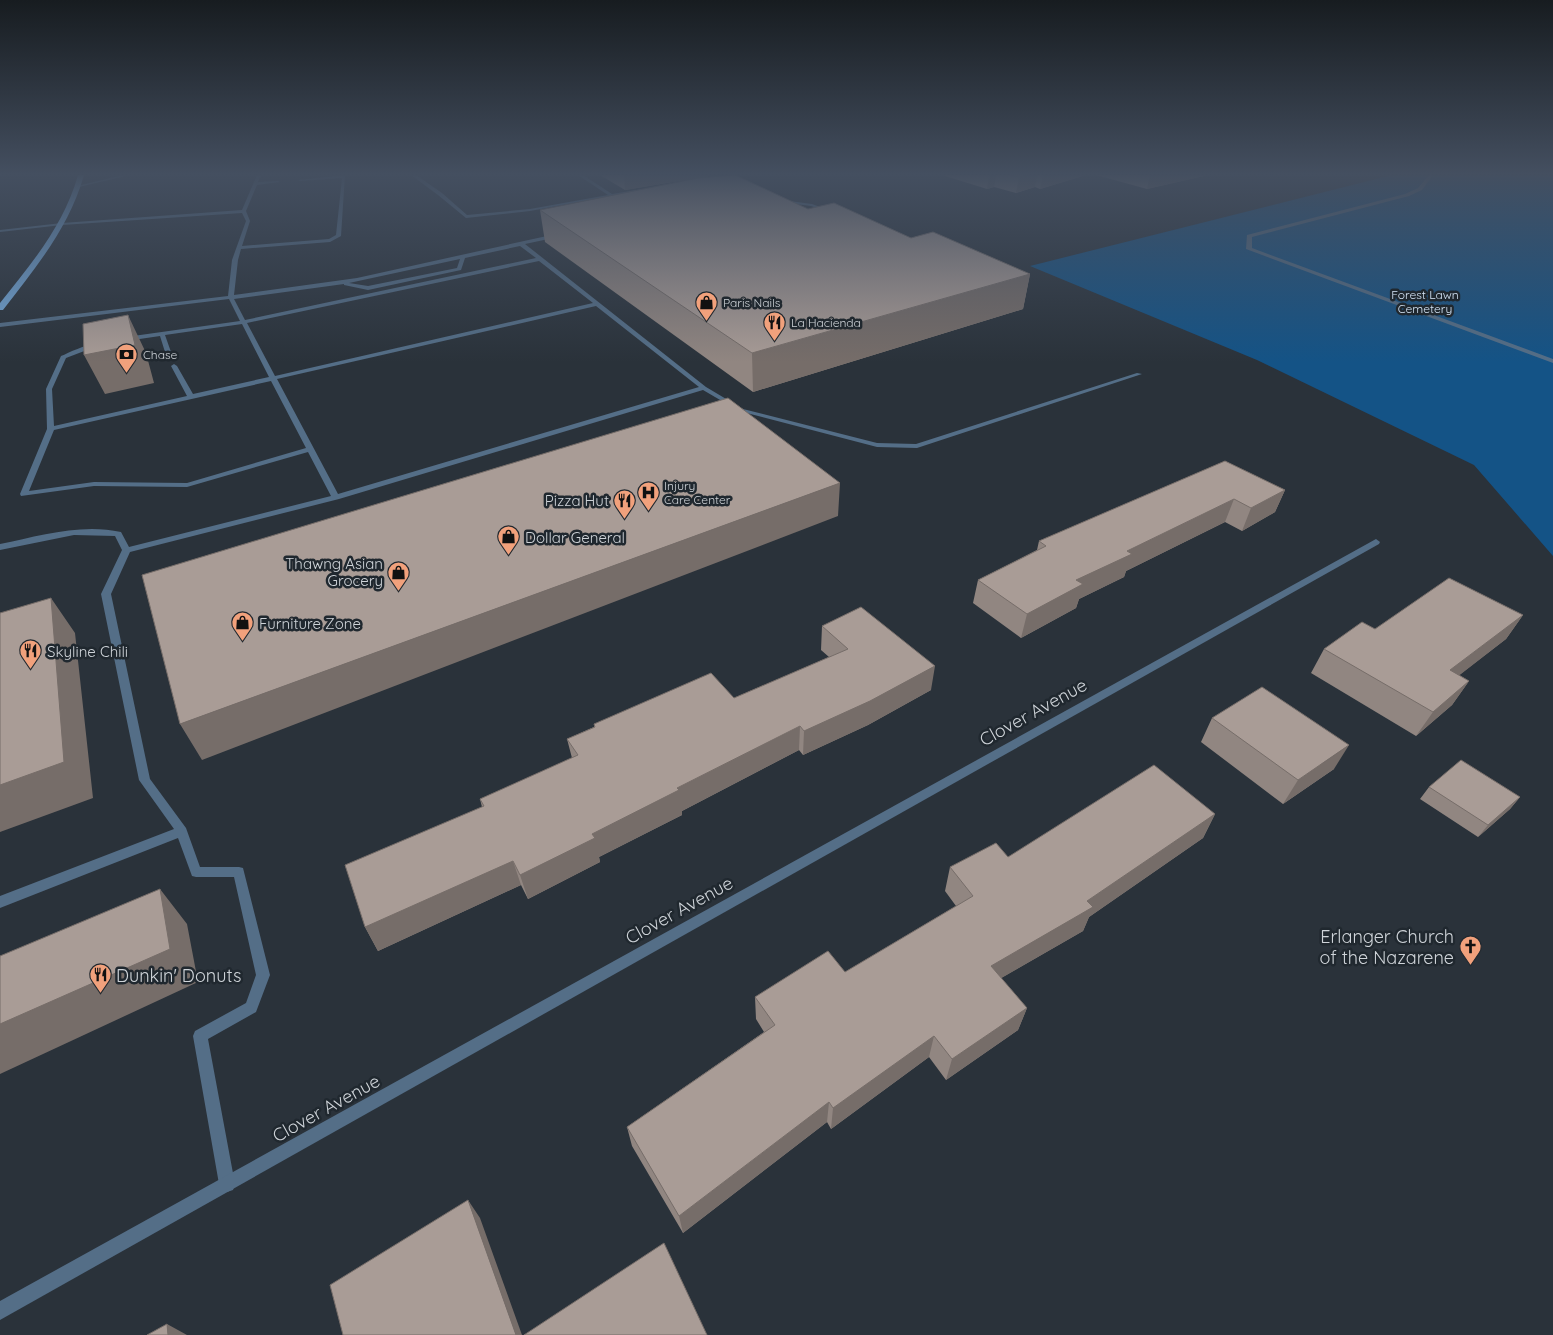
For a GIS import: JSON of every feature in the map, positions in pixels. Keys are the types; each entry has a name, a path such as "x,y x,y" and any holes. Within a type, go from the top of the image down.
{"main road":[{"path":"0,308 52,237"}],"street":[{"path":"243,237 235,260 231,298 272,379 336,497"},
{"path":"239,248 330,240 335,237"},
{"path":"0,325 231,298 337,283 549,237"},
{"path":"1249,237 1250,249 1553,361"},
{"path":"521,244 704,388 740,410 877,445 917,446 1139,374"},
{"path":"337,283 368,288 459,269 463,256"},
{"path":"119,340 242,322 541,259"},
{"path":"51,429 598,304"},
{"path":"162,334 168,352"},
{"path":"103,344 79,350 63,357 49,388 51,429 24,494 94,484 187,485 310,449"},
{"path":"174,366 192,397"},
{"path":"126,550 336,497 704,388"},
{"path":"0,547 52,536 99,531 118,534 126,550"},
{"name":"Clover Avenue","path":"0,1311 1376,542"},
{"path":"126,550 106,594 145,780 182,831 196,872 238,872 263,975 251,1007 200,1036 227,1184"},
{"path":"0,902 182,831"}],"green space":[{"name":"Forest Lawn Cemetery","path":"1144,237 1553,237 1553,556 1474,465 1257,360 1030,266"}],"building":[{"path":"580,237 945,237 1030,274 752,353"},
{"path":"128,315 135,345 84,355 83,324"},
{"path":"728,398 840,483 180,724 142,575"},
{"path":"1225,461 1285,490 1251,508 1234,499 1127,551 1132,554 1076,580 1083,584 1027,614 978,580 1046,546 1039,541"},
{"path":"1449,578 1523,615 1450,670 1469,681 1433,712 1324,649 1362,622 1375,629"},
{"path":"51,598 64,762 0,785 0,613"},
{"path":"861,607 935,666 870,701 804,731 800,726 677,788 679,790 592,834 595,838 520,875 513,861 365,927 345,865 484,806 480,799 578,755 567,739 595,727 594,724 711,673 734,698 848,649 822,626"},
{"path":"1262,687 1349,745 1298,780 1212,718"},
{"path":"1461,760 1520,797 1488,825 1429,787"},
{"path":"1154,765 1215,814 1087,901 1093,907 991,966 1027,1008 952,1059 934,1036 833,1108 829,1102 679,1216 627,1127 775,1025 755,997 828,951 845,972 973,896 950,867 996,843 1008,857"},
{"path":"160,889 170,949 0,1024 0,956"},
{"path":"468,1200 516,1335 343,1335 330,1285"},
{"path":"664,1243 707,1335 524,1335"},
{"path":"167,1324 168,1335 147,1335"}],"place":[{"name":"Paris Nails","path":"707,321"},
{"name":"La Hacienda","path":"775,341"},
{"name":"Chase","path":"127,373"},
{"name":"Injury Care Center","path":"648,511"},
{"name":"Pizza Hut","path":"625,519"},
{"name":"Dollar General","path":"509,556"},
{"name":"Thawng Asian Grocery","path":"399,591"},
{"name":"Furniture Zone","path":"243,642"},
{"name":"Skyline Chili","path":"31,670"},
{"name":"Erlanger Church of the Nazarene","path":"1470,965"},
{"name":"Dunkin' Donuts","path":"100,994"}]}
